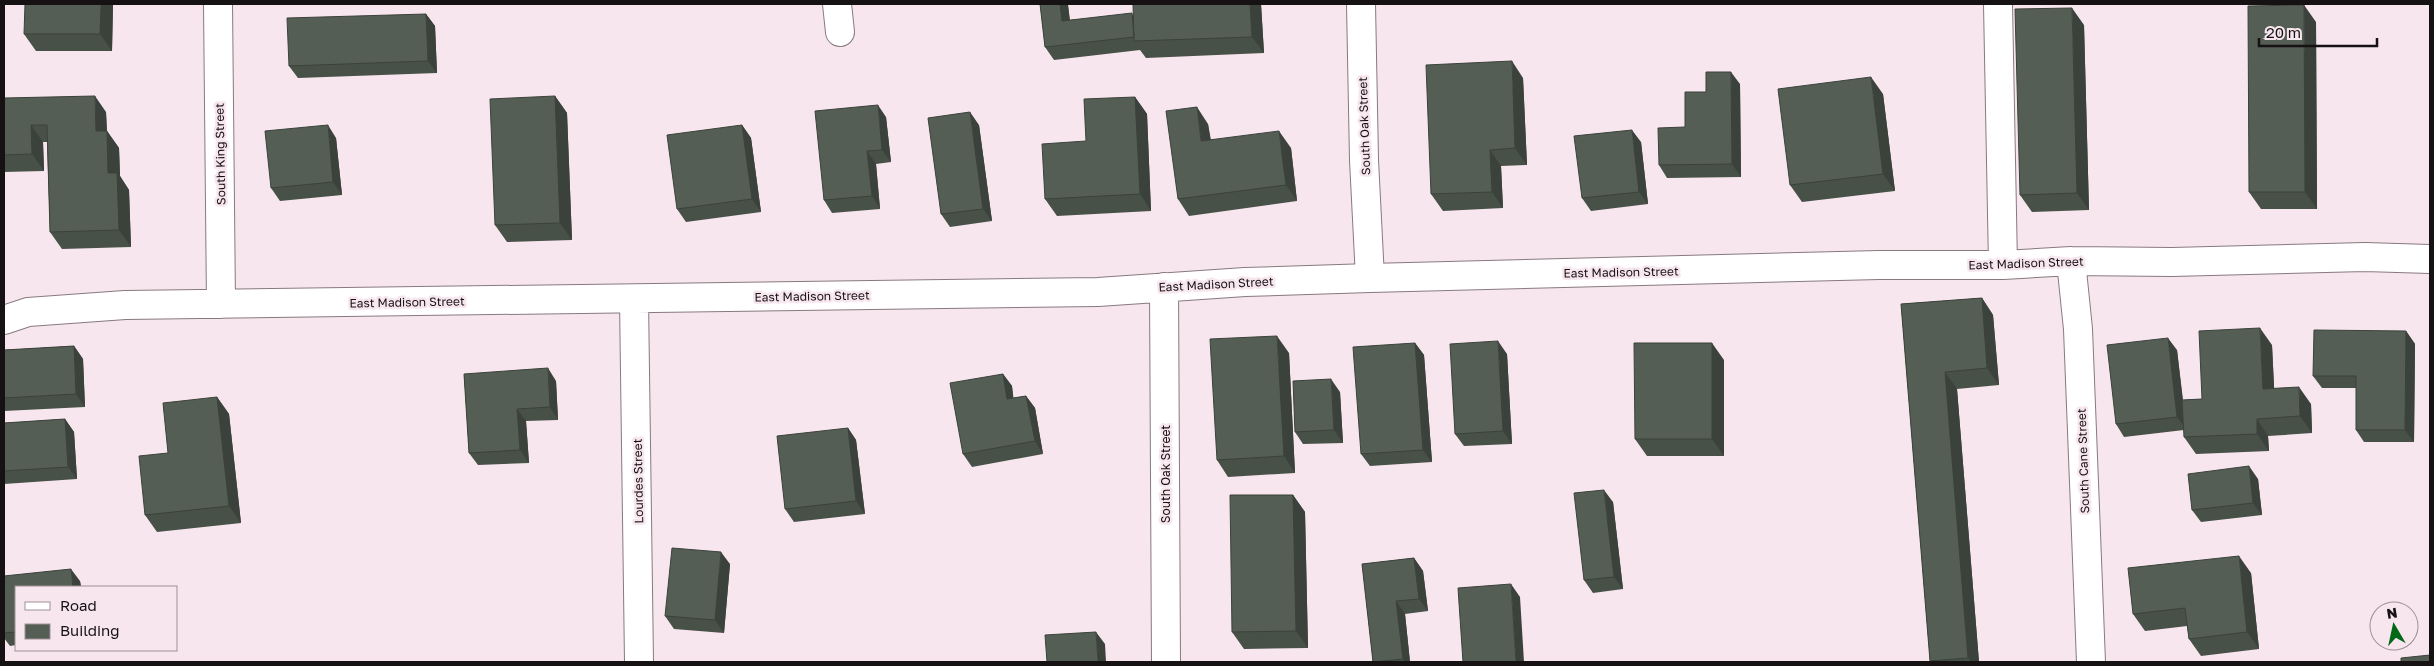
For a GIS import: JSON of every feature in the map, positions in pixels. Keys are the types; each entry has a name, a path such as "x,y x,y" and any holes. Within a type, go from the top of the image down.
{"street":[{"name":"South King Street","path":"218,4 222,304"},
{"path":"837,4 840,32"},
{"name":"South Oak Street","path":"1361,4 1364,160 1370,278"},
{"path":"1998,4 2003,265"},
{"name":"East Madison Street","path":"4,320 28,312 125,305 1088,292 1370,278 1879,265 2003,265 2071,261 2172,262 2365,257 2430,259"},
{"name":"South Cane Street","path":"2071,261 2078,329 2091,662"},
{"name":"South Oak Street","path":"1164,287 1166,662"},
{"name":"Lourdes Street","path":"634,299 639,662"}],"building":[{"path":"25,4 101,4 100,34 24,34"},
{"path":"1040,4 1060,4 1062,21 1132,13 1134,37 1045,47"},
{"path":"1133,4 1250,4 1252,37 1134,41"},
{"path":"2304,5 2305,192 2249,192 2248,6"},
{"path":"2072,8 2077,193 2020,195 2015,9"},
{"path":"426,14 428,61 289,66 287,18"},
{"path":"1512,61 1515,148 1490,150 1492,192 1431,194 1426,65"},
{"path":"1706,72 1731,72 1732,164 1659,165 1658,128 1685,127 1685,92 1706,92"},
{"path":"1871,77 1883,174 1790,185 1778,89"},
{"path":"95,96 96,131 107,131 108,173 117,173 119,230 50,232 47,125 31,125 32,154 4,155 4,98"},
{"path":"555,96 560,223 495,225 490,99"},
{"path":"1135,97 1140,194 1045,199 1042,144 1086,141 1084,99"},
{"path":"878,105 882,150 867,151 872,196 824,200 815,111"},
{"path":"1197,107 1201,141 1279,131 1286,185 1178,199 1166,111"},
{"path":"970,112 983,209 941,214 928,118"},
{"path":"328,125 333,182 271,188 265,131"},
{"path":"742,125 752,199 677,209 667,135"},
{"path":"1632,130 1639,192 1582,198 1574,136"},
{"path":"1982,298 1987,368 1945,372 1968,658 1930,661 1901,304"},
{"path":"2260,328 2263,389 2299,387 2300,416 2257,419 2257,434 2184,437 2182,400 2202,399 2199,331"},
{"path":"2314,330 2406,331 2405,430 2356,430 2356,376 2313,376"},
{"path":"1277,336 1284,456 1217,460 1210,339"},
{"path":"2168,338 2177,417 2116,424 2107,345"},
{"path":"1498,341 1503,431 1455,434 1450,344"},
{"path":"1415,343 1423,450 1361,454 1353,347"},
{"path":"1634,343 1712,343 1712,439 1635,439"},
{"path":"74,346 76,394 4,398 4,350"},
{"path":"548,368 550,407 517,409 520,450 469,453 464,374"},
{"path":"1003,374 1007,399 1026,396 1035,441 963,454 950,383"},
{"path":"1331,379 1334,430 1295,432 1293,381"},
{"path":"217,397 229,506 145,515 139,456 168,453 163,403"},
{"path":"65,419 68,467 4,471 4,423"},
{"path":"848,428 856,501 785,509 777,436"},
{"path":"2249,466 2253,503 2192,510 2188,474"},
{"path":"1604,490 1614,577 1584,580 1574,493"},
{"path":"1230,495 1293,495 1296,631 1232,632"},
{"path":"672,548 721,552 715,620 665,616"},
{"path":"2239,556 2247,632 2189,639 2185,608 2133,614 2128,568"},
{"path":"1414,558 1419,599 1396,601 1403,659 1373,662 1362,564"},
{"path":"71,569 73,586 15,586 15,632 4,633 4,576"},
{"path":"1511,584 1516,662 1463,662 1458,588"},
{"path":"1096,632 1098,662 1047,662 1045,635"},
{"path":"2430,655 2430,662 2401,662 2401,658"}]}
